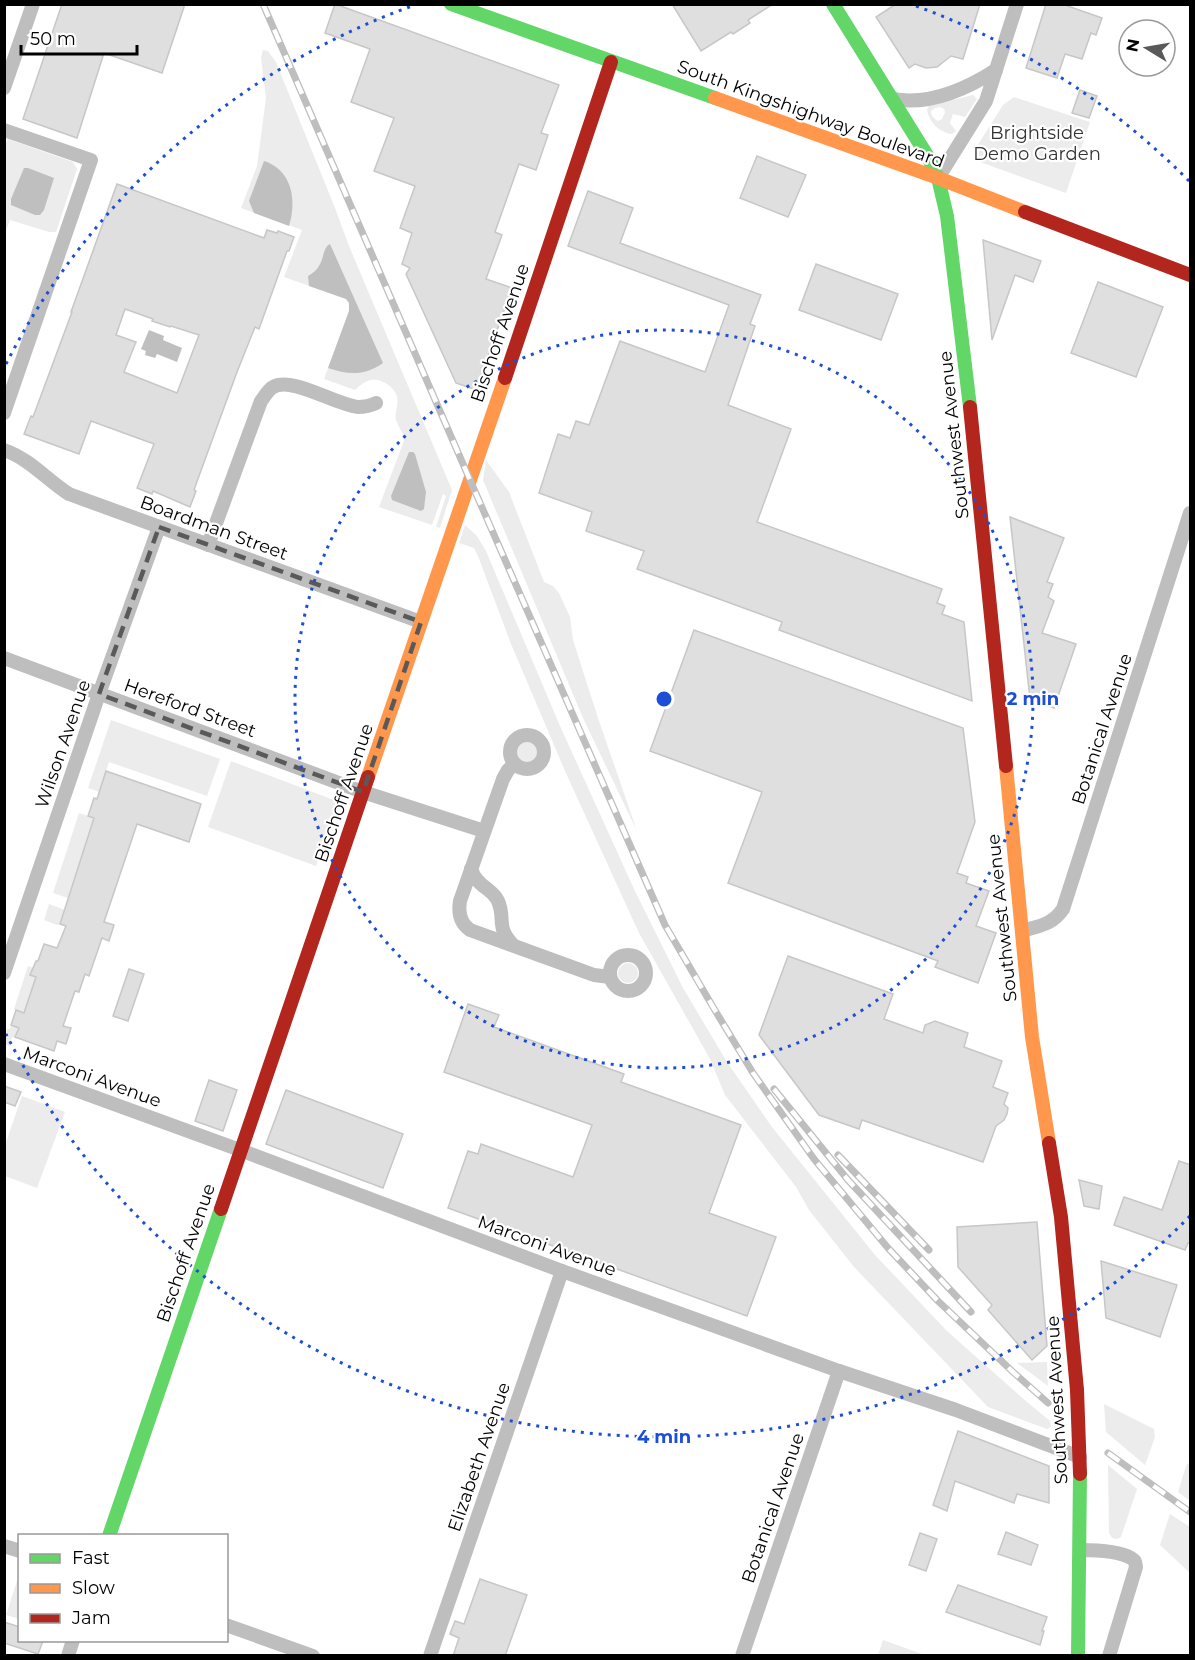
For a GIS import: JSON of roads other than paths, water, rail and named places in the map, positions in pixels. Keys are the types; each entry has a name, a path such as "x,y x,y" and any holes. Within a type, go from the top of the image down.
{"street":[{"path":"4,88 33,4"},
{"name":"South Kingshighway Boulevard","path":"451,4 938,178 1191,275"},
{"name":"Southwest Avenue","path":"833,4 928,157 938,178 949,225 964,349 1032,1037 1065,1245 1080,1457 1078,1656"},
{"path":"938,178 986,101 1017,4"},
{"name":"Bischoff Avenue","path":"110,1534 610,62"},
{"path":"892,99 921,101 937,98 974,83 996,70"},
{"path":"4,130 91,160 4,413"},
{"path":"208,545 261,401 272,387 283,384 299,387 350,405 376,404"},
{"name":"Boardman Street","path":"4,450 24,459 69,494 421,622"},
{"name":"Botanical Avenue","path":"1022,931 1057,918 1063,909 1191,513"},
{"name":"Wilson Avenue","path":"4,973 99,694 159,527"},
{"name":"Hereford Street","path":"4,658 363,792 484,831"},
{"path":"515,764 503,779 460,901 460,917 464,926 594,975 610,976"},
{"path":"471,869 478,882 498,901 502,930 514,946"},
{"name":"Marconi Avenue","path":"4,1064 562,1271 839,1371 956,1410 1080,1457"},
{"name":"Elizabeth Avenue","path":"430,1656 562,1271"},
{"name":"Botanical Avenue","path":"742,1656 839,1371"},
{"path":"1080,1550 1104,1551 1131,1558 1135,1562 1136,1567 1109,1656"},
{"path":"228,1626 313,1656"}],"railway":[{"path":"263,4 665,925 753,1073 814,1159 888,1248 938,1301 1048,1403"},
{"path":"774,1089 848,1180 971,1312"},
{"path":"838,1155 929,1250"},
{"path":"1108,1453 1190,1512"}],"park label":[{"name":"Brightside Demo Garden","path":"1037,143"}]}
